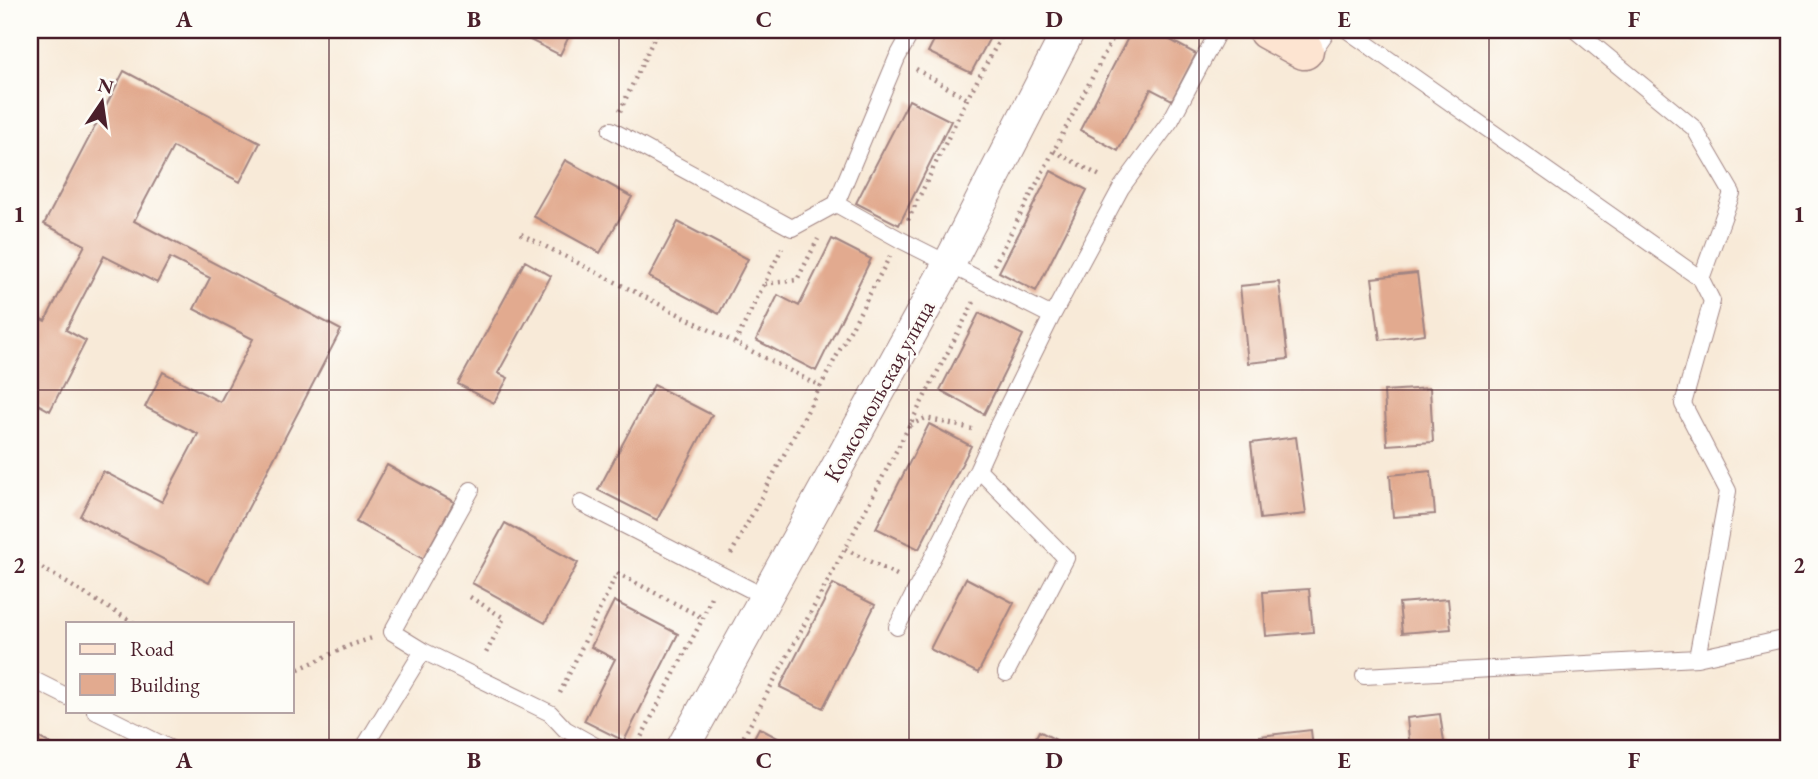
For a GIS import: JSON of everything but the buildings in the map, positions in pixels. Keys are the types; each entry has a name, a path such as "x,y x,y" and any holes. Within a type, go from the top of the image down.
{"street":[{"name":"Комсомольская улица","path":"681,749 949,264 1069,30"},
{"path":"1267,30 1311,40"}],"lane":[{"path":"611,130 792,228 836,204 897,58 908,38 907,30"},
{"path":"897,627 1052,316 1121,188 1171,120 1219,30"},
{"path":"1347,30 1701,279 1712,301 1683,404 1728,491 1698,658"},
{"path":"1575,30 1694,128 1732,193 1701,279"},
{"path":"836,204 1052,316"},
{"path":"978,469 1066,558 1006,673"},
{"path":"471,491 392,632 423,651 550,713 565,729 601,749"},
{"path":"581,503 765,597"},
{"path":"1364,676 1698,658 1788,638"},
{"path":"363,749 423,651"},
{"path":"30,678 66,696"},
{"path":"97,712 171,749"}],"path":[{"path":"611,130 659,30"},
{"path":"635,749 703,618 720,574 899,239 1005,30"},
{"path":"737,749 1117,30"},
{"path":"897,58 968,99"},
{"path":"1054,150 1121,188"},
{"path":"764,284 797,280 836,204"},
{"path":"735,343 792,228"},
{"path":"521,234 820,386"},
{"path":"910,425 926,418 978,430 997,427"},
{"path":"845,549 918,586"},
{"path":"30,561 132,622"},
{"path":"550,713 617,573 703,618"},
{"path":"470,597 504,618 475,676"},
{"path":"294,671 351,645 392,632"}]}
